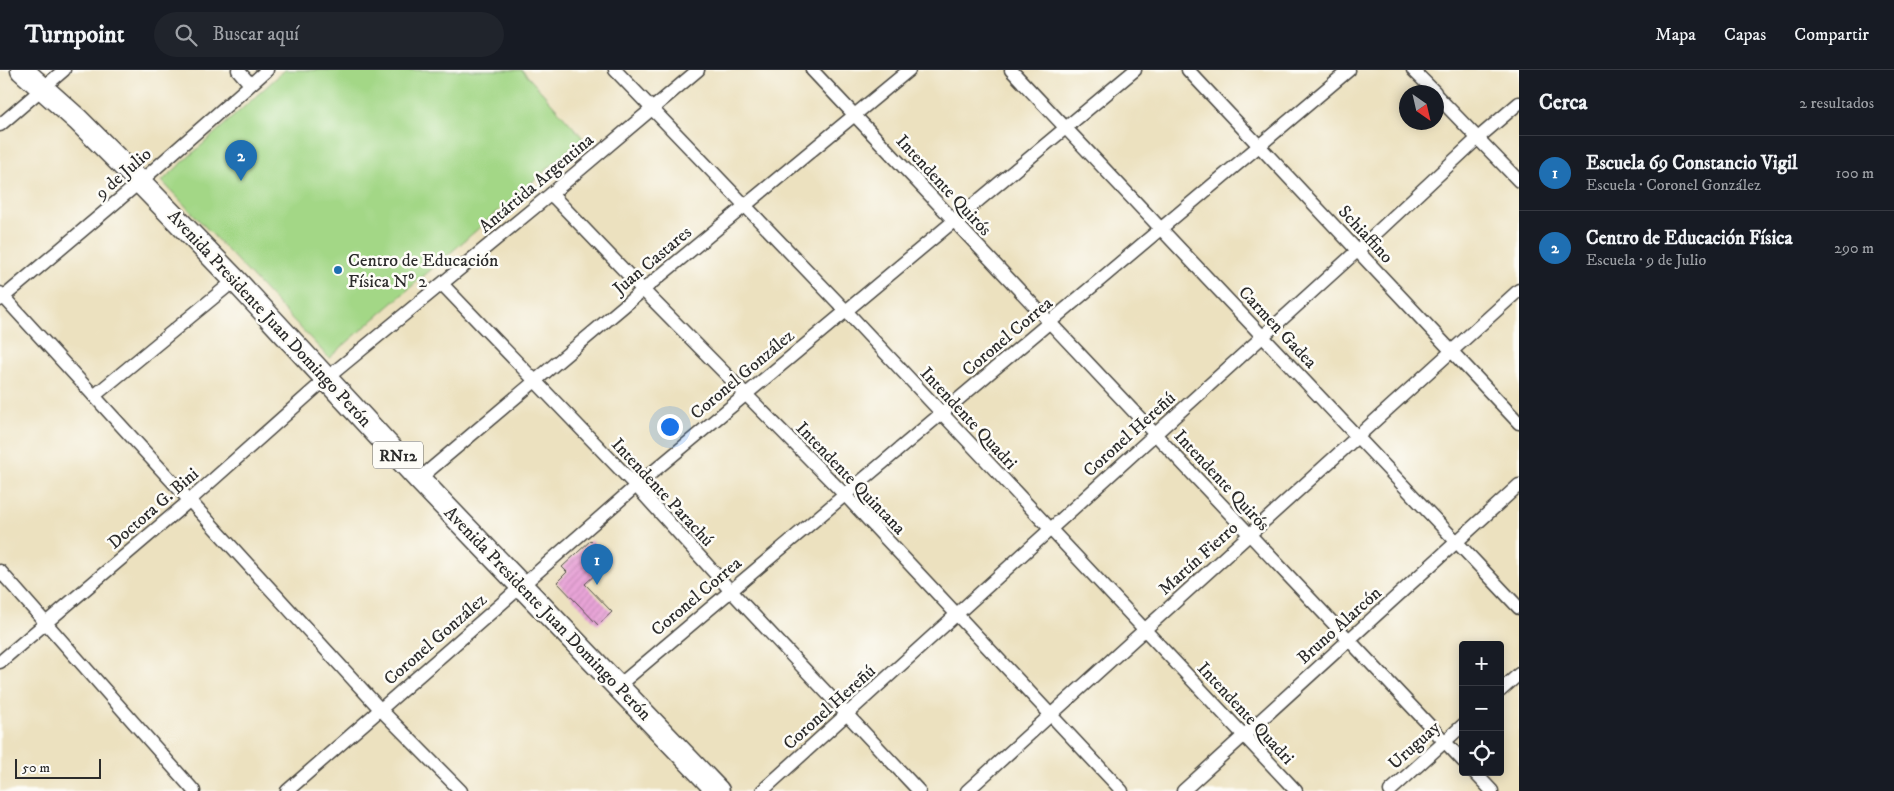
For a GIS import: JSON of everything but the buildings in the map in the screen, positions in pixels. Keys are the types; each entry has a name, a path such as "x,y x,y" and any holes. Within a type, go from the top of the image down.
{"highway":[{"name":"Avenida Presidente Juan Domingo Perón","path":"22,70 49,78 78,120 236,280 419,479 718,791"}],"street":[{"path":"238,70 250,84"},
{"name":"9 de Julio","path":"1,297 140,182 266,70"},
{"name":"Intendente Quadri","path":"615,70 846,310 941,414 1296,791"},
{"name":"Antártida Argentina","path":"327,378 551,194 698,70"},
{"name":"Intendente Quirós","path":"812,70 1459,756"},
{"name":"Juan Castares","path":"419,479 642,290 909,70"},
{"name":"Carmen Gadea","path":"1011,70 1519,608"},
{"name":"Coronel González","path":"288,791 636,486 1135,70"},
{"name":"Schiaffino","path":"1188,70 1519,423"},
{"name":"Coronel Correa","path":"618,686 1349,70"},
{"path":"1413,70 1427,85"},
{"path":"0,125 49,78"},
{"path":"1444,102 1519,181"},
{"name":"Coronel Hereñú","path":"762,791 1357,251 1478,138 1519,103"},
{"name":"Intendente Quintana","path":"551,194 642,290 845,495 1122,791"},
{"path":"94,396 236,280"},
{"name":"Intendente Parachú","path":"442,284 636,486 730,590 919,791"},
{"name":"Martín Fierro","path":"967,791 1519,290"},
{"path":"1,297 380,709 461,791"},
{"name":"Doctora G. Bini","path":"0,662 189,501 327,378"},
{"name":"Bruno Alarcón","path":"1183,791 1519,486"},
{"path":"0,571 194,791"},
{"path":"1504,687 1519,674"},
{"name":"Uruguay","path":"1390,791 1459,729"},
{"path":"1478,776 1492,791"}],"green space":[{"name":"Centro de Educación Física Nº 2","path":"285,70 522,70 583,138 329,358 162,181"}],"place":[{"name":"Centro de Educación Física","path":"241,181"},
{"name":"Centro de Educación Física Nº 2","path":"338,270"},
{"name":"Escuela 69 Constancio Vigil","path":"597,585"}]}
